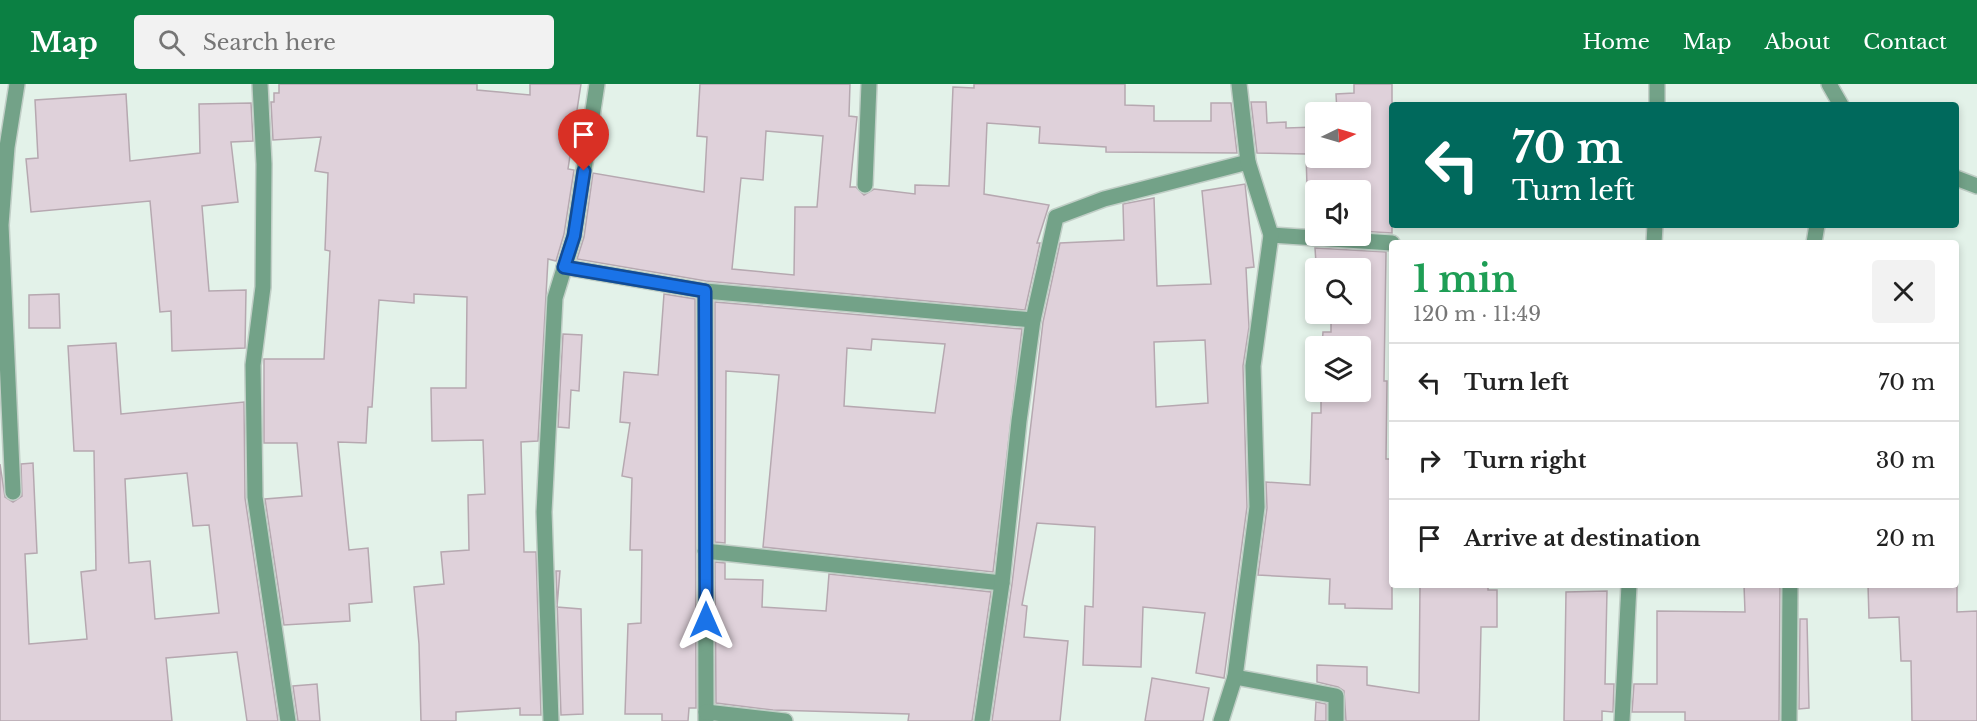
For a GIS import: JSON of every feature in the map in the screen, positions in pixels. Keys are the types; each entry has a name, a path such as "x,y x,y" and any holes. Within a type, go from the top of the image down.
{"street":[{"path":"13,492 1,225 4,146 17,84"},
{"path":"260,84 264,164 263,265 253,365 255,498 288,721"},
{"path":"551,721 544,512 555,298 574,236 597,84"},
{"path":"865,185 869,84"},
{"path":"1221,721 1235,677 1257,507 1253,366 1271,235 1248,162 1239,84"},
{"path":"1657,84 1657,102"},
{"path":"1829,84 1838,102"},
{"path":"982,721 1002,583 1019,421 1033,320 1056,217 1104,199 1248,162"},
{"path":"1959,179 1977,186"},
{"path":"1271,235 1389,243"},
{"path":"564,267 705,291 1033,320"},
{"path":"705,291 706,716 785,721"},
{"path":"705,551 1002,583"},
{"path":"1622,721 1629,588"},
{"path":"1789,721 1790,588"},
{"path":"1235,677 1336,696 1336,721"}],"building":[{"path":"279,84 477,84 477,90 530,95 530,84 581,84 568,169 574,170 564,234 556,261 548,259 538,441 521,442 524,552 536,552 541,715 520,715 520,708 456,712 456,721 421,721 419,644 414,587 444,584 441,552 469,550 468,495 485,494 483,440 432,441 431,388 466,388 467,297 414,294 414,303 379,300 372,407 368,407 366,443 338,442 349,550 368,548 372,602 349,604 350,621 284,625 265,499 302,496 297,443 264,443 264,359 324,359 330,251 325,250 328,173 315,171 321,137 273,140 271,102 274,102 274,93 279,93"},
{"path":"700,84 850,84 849,116 857,117 850,187 856,187 864,195 874,189 915,194 915,185 949,186 953,87 974,88 974,84 1125,84 1125,105 1154,106 1154,121 1211,121 1211,103 1231,103 1237,153 1106,152 1106,147 1039,143 1040,127 987,123 984,194 1049,205 1037,243 1040,243 1025,310 706,281 577,259 584,237 593,173 704,192 707,137 697,136","holes":["766,131 823,136 817,207 795,207 794,275 732,269 741,178 763,180"]},
{"path":"1354,84 1392,84 1392,102 1389,102 1389,228 1392,228 1392,233 1371,232 1371,180 1307,180 1306,168 1371,168 1371,102 1336,102 1336,94 1354,93"},
{"path":"126,94 130,161 200,153 199,104 251,103 253,141 231,142 238,202 202,206 209,291 246,290 245,348 172,351 171,311 160,312 150,201 31,212 26,159 38,158 35,100"},
{"path":"1251,102 1266,102 1267,123 1286,122 1286,128 1305,127 1305,154 1257,153"},
{"path":"1245,184 1254,267 1246,268 1249,327 1243,366 1247,507 1224,678 1196,673 1205,613 1143,607 1141,667 1083,665 1085,606 1093,607 1095,527 1037,523 1022,605 1027,606 1024,637 1068,641 1060,721 992,721 1012,584 1043,322 1060,243 1124,240 1123,204 1154,198 1157,286 1211,284 1202,191","holes":["1205,340 1208,403 1156,407 1154,342"]},
{"path":"1315,248 1386,252 1384,381 1387,381 1386,459 1389,459 1389,588 1392,588 1392,609 1345,608 1345,604 1329,604 1330,579 1258,575 1267,508 1266,482 1310,485 1312,413 1321,413 1321,402 1371,402 1371,336 1323,336 1323,332 1331,332 1331,324 1371,324 1371,258 1316,258"},
{"path":"59,294 60,328 29,328 29,295"},
{"path":"664,294 695,299 696,708 689,708 688,721 662,721 662,714 625,714 628,624 641,623 642,550 630,550 632,478 622,476 630,423 620,422 624,372 658,375"},
{"path":"715,302 1022,329 993,572 763,547 779,375 726,371 725,543 715,542","holes":["872,339 945,344 935,413 844,406 847,348 871,350"]},
{"path":"563,334 582,335 579,391 571,390 569,428 558,427"},
{"path":"116,343 121,414 244,402 245,498 278,721 247,721 237,652 166,658 172,721 0,721 0,464 5,497 13,502 22,496 21,464 33,463 37,553 25,554 29,644 87,639 81,572 96,570 94,451 74,451 68,346","holes":["187,473 193,526 209,525 219,613 155,619 150,561 129,563 125,479"]},
{"path":"715,562 725,563 725,579 763,580 762,607 826,611 829,574 991,592 972,721 908,721 909,714 773,710 716,703"},
{"path":"556,571 560,571 557,605"},
{"path":"1420,588 1497,590 1497,627 1481,627 1479,721 1346,721 1344,691 1338,687 1317,682 1317,665 1367,667 1367,685 1419,693"},
{"path":"1744,588 1780,588 1779,721 1685,721 1685,712 1632,712 1634,684 1657,684 1657,611 1745,612"},
{"path":"1868,588 1957,588 1957,612 1977,611 1977,721 1912,721 1911,661 1901,661 1899,617 1869,618"},
{"path":"1607,591 1605,684 1614,684 1613,712 1602,711 1602,721 1564,721 1566,592"},
{"path":"557,607 581,609 583,714 561,715"},
{"path":"1800,619 1807,619 1809,708 1799,709"},
{"path":"1152,678 1209,688 1203,721 1145,721"},
{"path":"317,684 320,721 298,721 293,686"},
{"path":"1316,702 1326,704 1326,721 1315,721"}],"route":[{"path":"584,171 574,236 564,267 705,291 706,620"}]}
